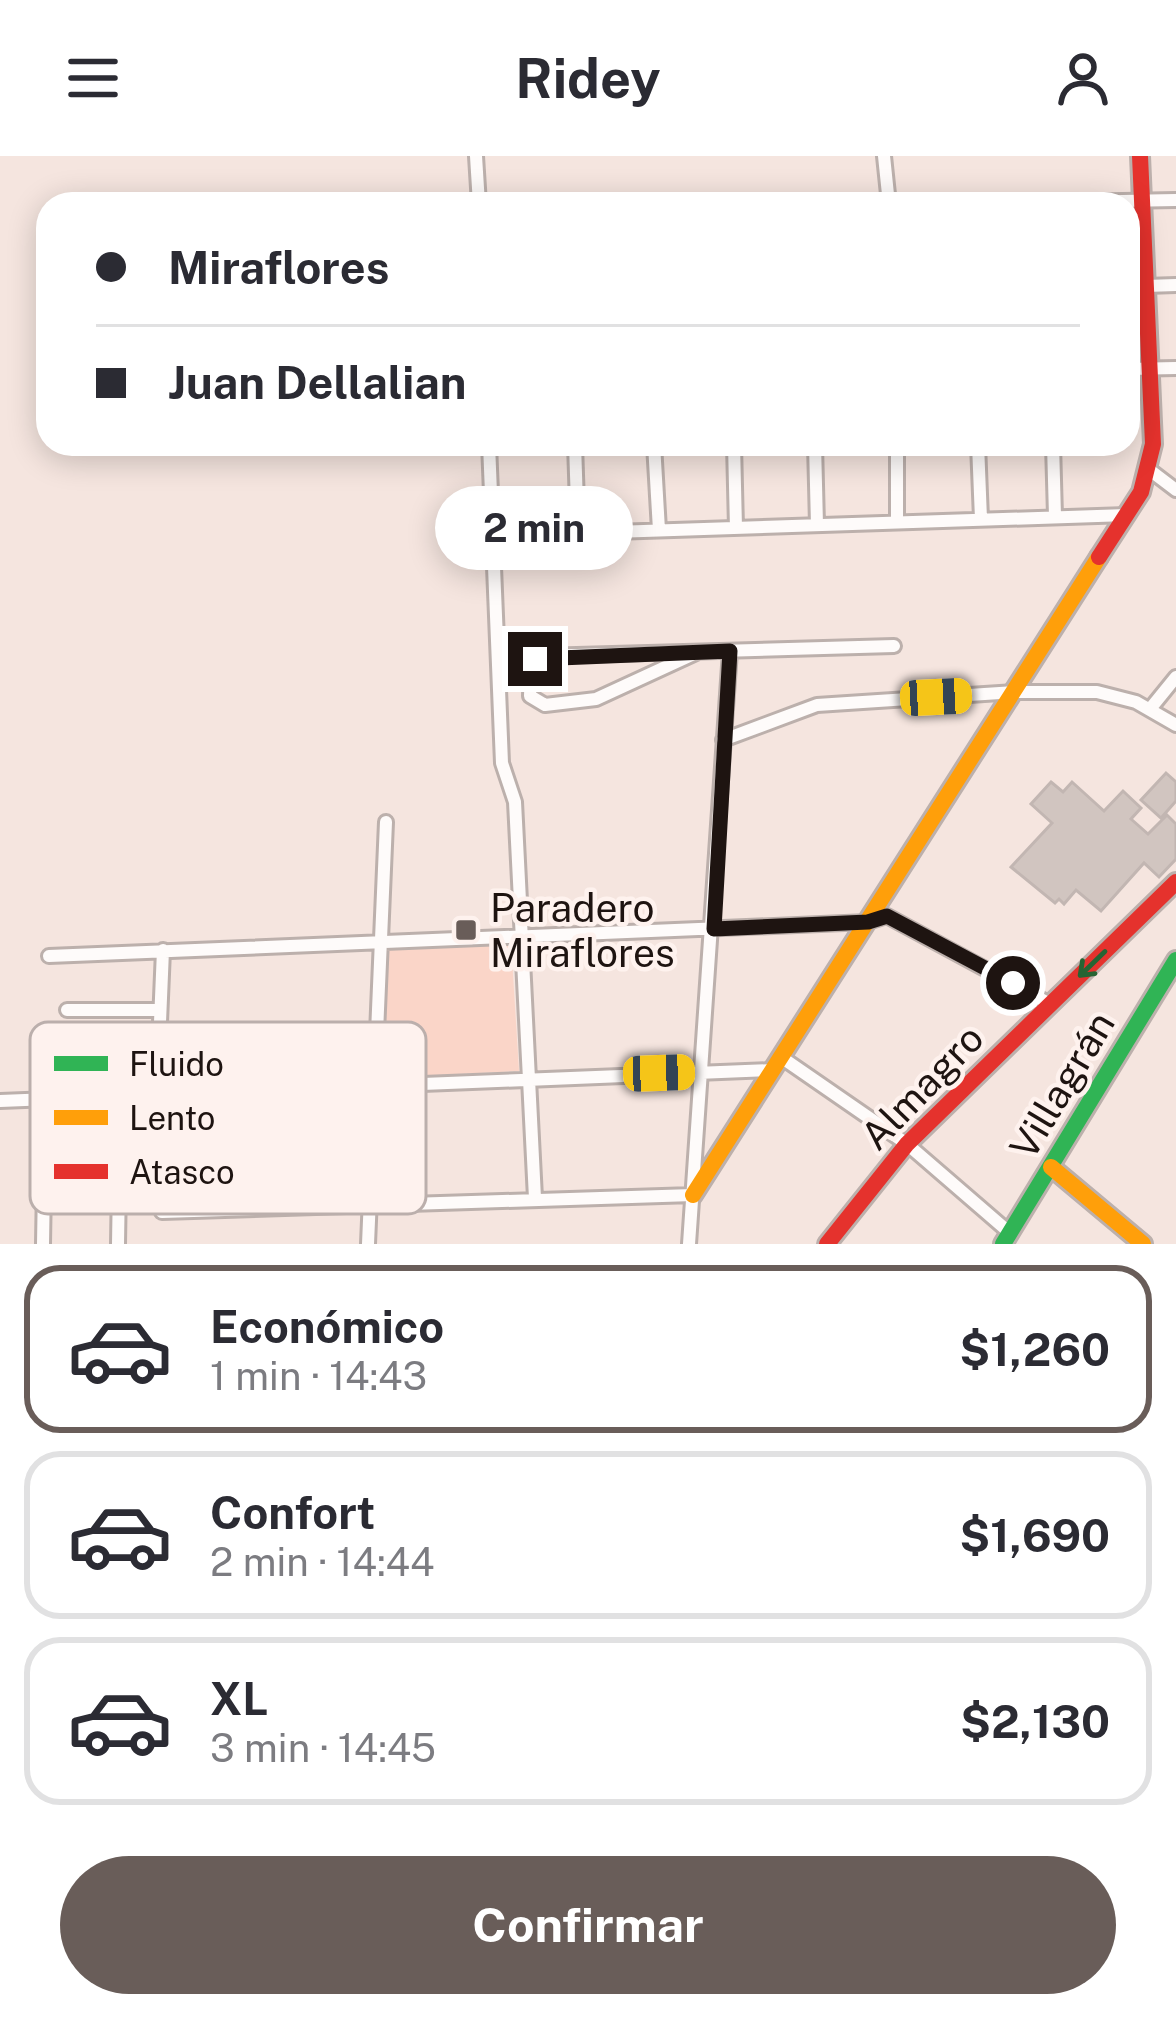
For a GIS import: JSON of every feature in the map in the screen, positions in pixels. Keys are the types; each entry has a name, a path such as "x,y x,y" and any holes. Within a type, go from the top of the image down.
{"street":[{"path":"476,156 478,192"},
{"path":"884,156 888,192"},
{"path":"693,1195 1015,692 1150,471 1140,156"},
{"path":"1142,200 1176,200"},
{"path":"1146,286 1176,285"},
{"path":"1140,369 1176,368"},
{"path":"489,456 502,763 515,802 535,1198"},
{"path":"575,456 578,535"},
{"path":"655,456 659,530"},
{"path":"734,456 736,528"},
{"path":"815,456 817,525"},
{"path":"896,456 897,522"},
{"path":"978,456 981,519"},
{"path":"1053,456 1055,516"},
{"path":"1150,471 1176,490"},
{"path":"491,536 1126,514"},
{"path":"698,652 596,699 541,705 530,692 531,666 541,656 894,646"},
{"path":"689,1244 730,651"},
{"path":"1150,709 1176,677"},
{"path":"723,740 818,705 1015,692 1097,692 1150,709 1176,725"},
{"path":"378,1022 386,822"},
{"name":"Almagro","path":"827,1244 907,1144 1173,888"},
{"path":"49,956 868,922 887,916 1050,1004"},
{"path":"160,1022 163,950"},
{"name":"Villagrán","path":"1006,1239 1176,960"},
{"path":"67,1010 160,1010"},
{"path":"426,1083 702,1072 777,1064 907,1144 1006,1239"},
{"path":"0,1101 30,1100"},
{"path":"1051,1166 1143,1244"},
{"path":"426,1203 693,1195"},
{"path":"43,1244 44,1214"},
{"path":"118,1214 118,1244"},
{"path":"368,1244 370,1214"}],"shaded area":[{"path":"511,943 519,1071 426,1076 426,1022 382,1022 387,947"}],"building":[{"path":"1166,773 1176,782 1176,801 1161,818 1141,800"},
{"path":"1051,782 1063,792 1072,782 1104,811 1123,791 1141,808 1131,819 1148,834 1167,815 1176,824 1176,859 1159,877 1144,863 1101,911 1076,890 1064,904 1059,899 1055,903 1011,867 1052,823 1031,804"}],"traffic: fast":[{"path":"1003,1244 1176,960"}],"traffic: slow":[{"path":"693,1195 1099,557"},
{"path":"1051,1167 1143,1244"}],"traffic: jam":[{"path":"1099,557 1141,492 1153,444 1140,156"},
{"path":"827,1244 907,1144 1176,882"}],"place":[{"name":"Paradero Miraflores","path":"466,930"}],"route":[{"path":"535,659 730,651 714,929 868,922 887,916 1013,983"}]}
